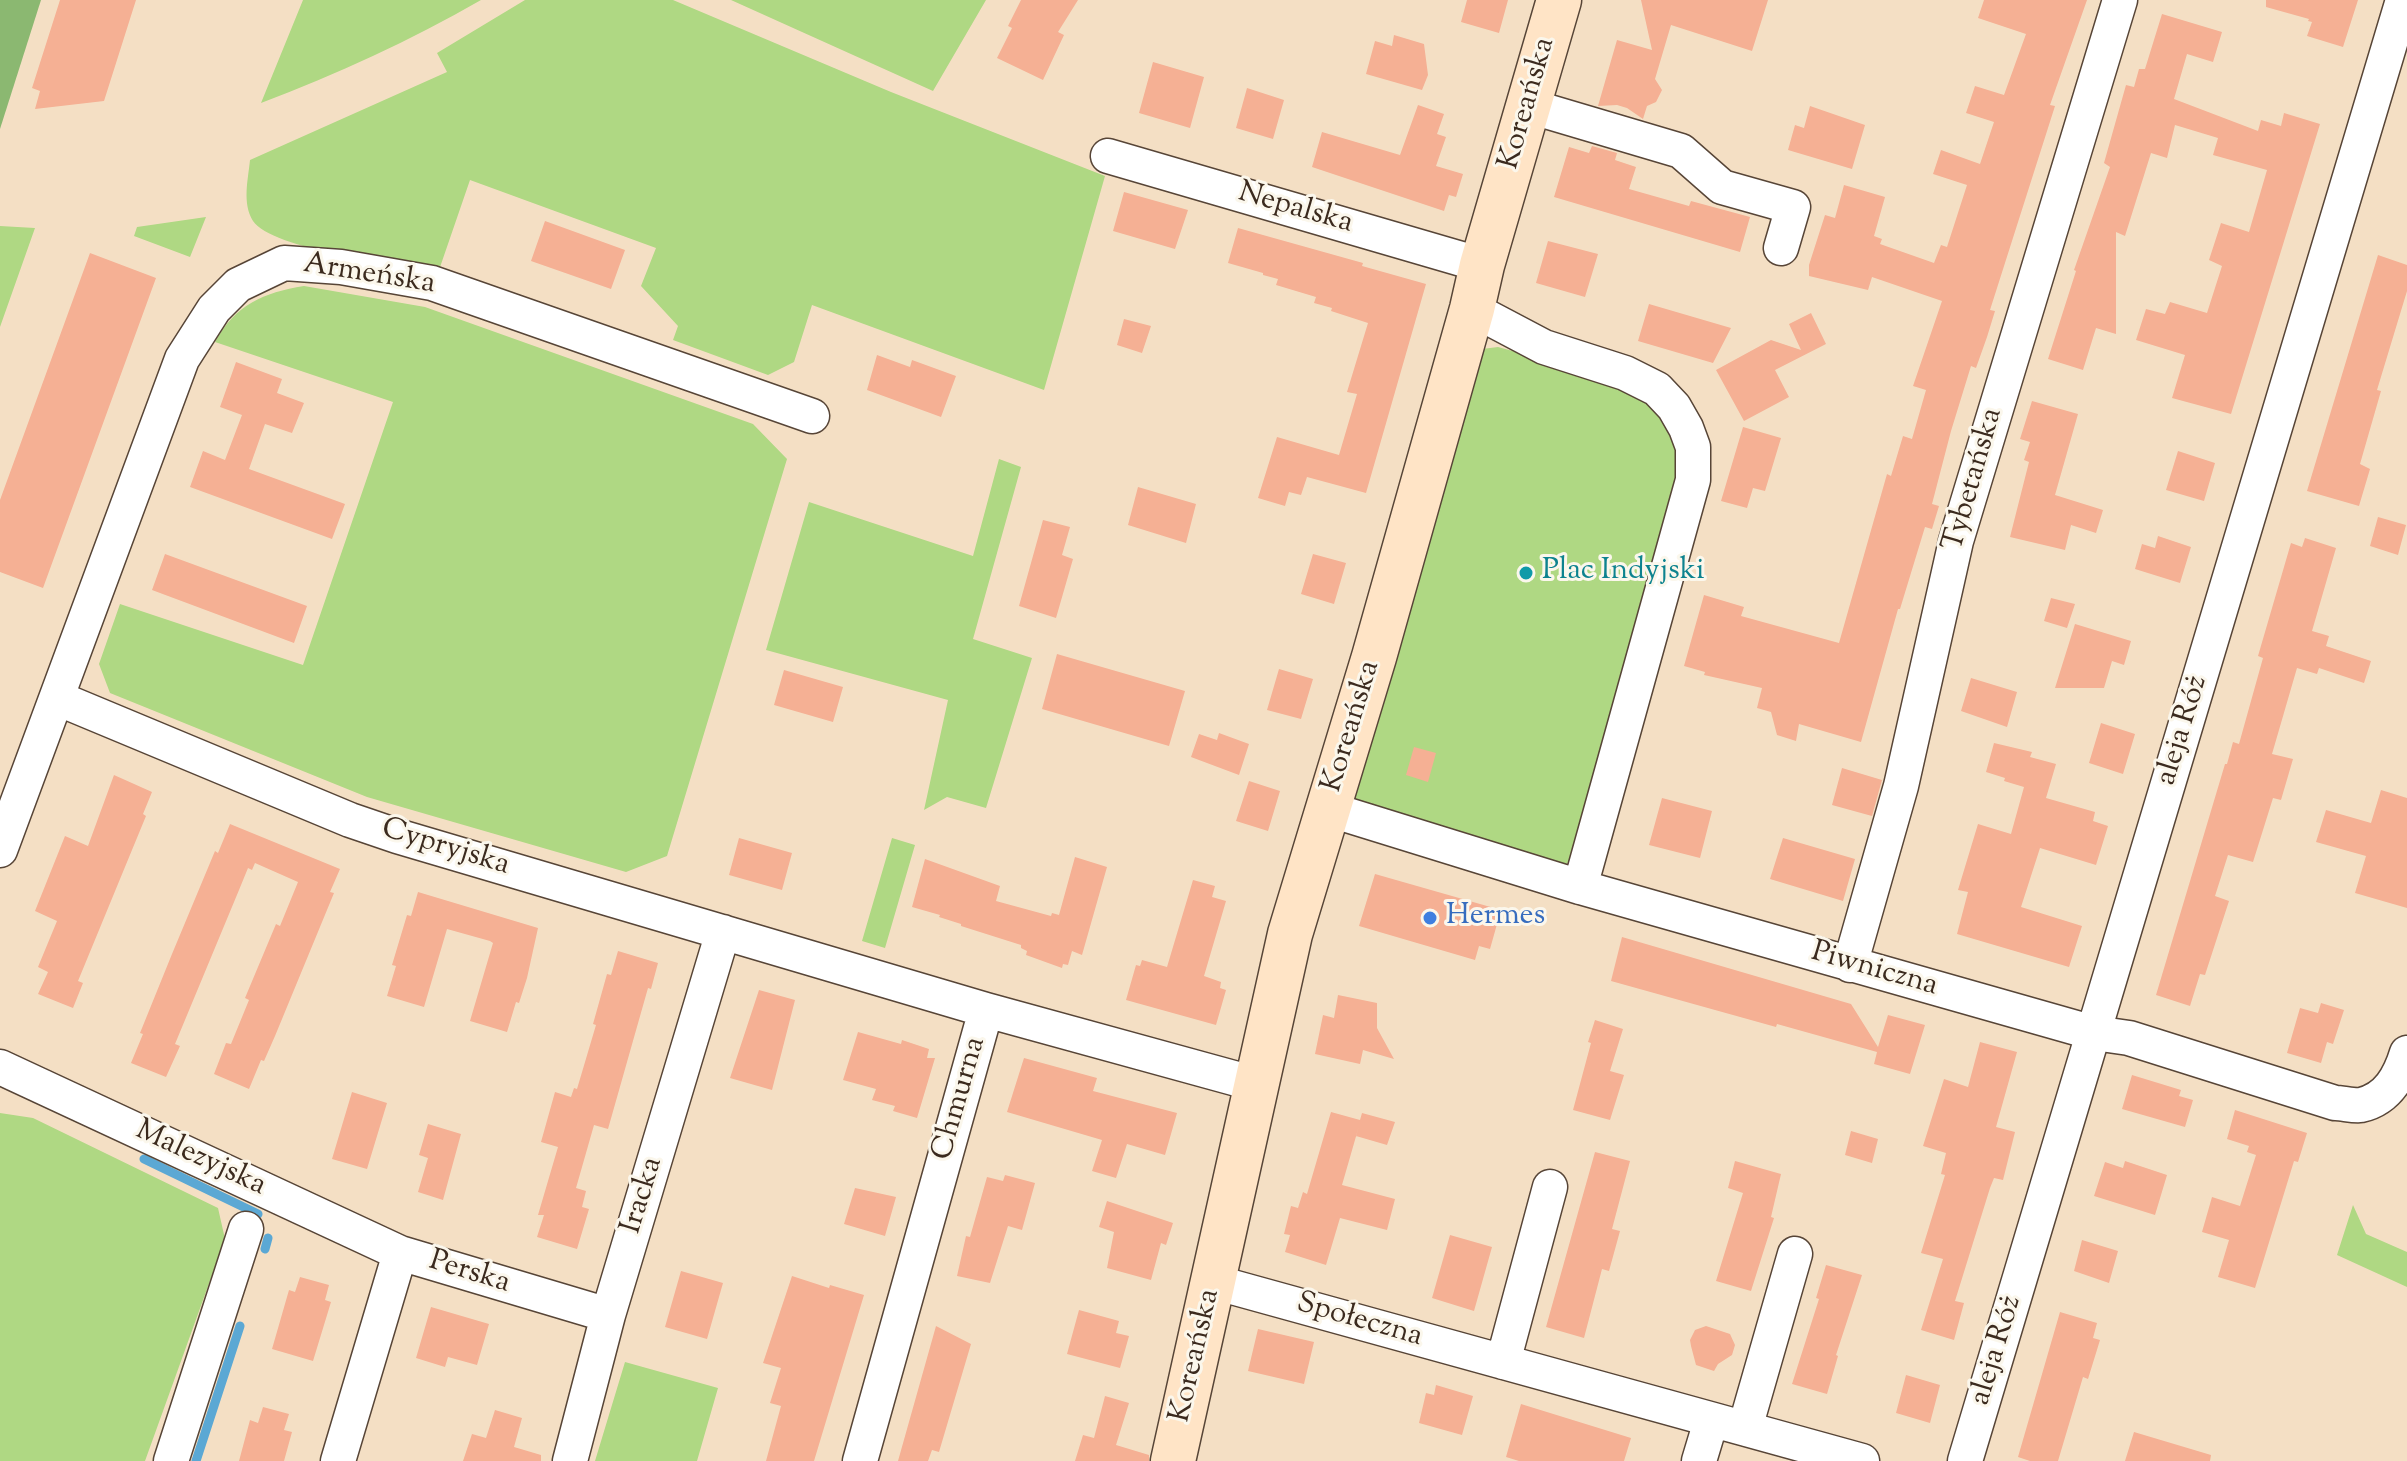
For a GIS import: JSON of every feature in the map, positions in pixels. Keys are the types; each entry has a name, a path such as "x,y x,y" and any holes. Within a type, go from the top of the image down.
{"street":[{"name":"Koreańska","path":"1173,1461 1259,1085 1290,934 1374,657 1559,0"},
{"name":"Tybetańska","path":"1850,965 1901,786 1956,541 2120,0"},
{"name":"aleja Róż","path":"1965,1461 2403,0"},
{"path":"1529,106 1681,151 1722,187 1793,207 1781,248"},
{"name":"Nepalska","path":"1108,156 1482,265"},
{"name":"Armeńska","path":"0,850 182,359 214,309 235,287 284,263 341,267 432,283 812,416"},
{"path":"1472,309 1544,347 1625,373 1657,389 1674,407 1693,447 1693,480 1580,887"},
{"name":"Cypryjska","path":"57,698 350,820 986,1010"},
{"name":"Piwniczna","path":"1328,809 1580,887 1850,965 2094,1033 2129,1038 2335,1103 2361,1105 2381,1096 2395,1084 2406,1058"},
{"name":"Iracka","path":"570,1461 608,1315 723,932"},
{"name":"Chmurna","path":"860,1461 986,1010 1259,1085"},
{"name":"Malezyjska","path":"0,1067 400,1253"},
{"path":"1503,1362 1550,1187"},
{"path":"171,1461 246,1229"},
{"name":"Perska","path":"338,1461 400,1253 608,1315"},
{"path":"1745,1428 1795,1254"},
{"name":"Społeczna","path":"1214,1282 1862,1461"},
{"path":"1699,1461 1711,1421"}],"green space":[{"path":"0,0 41,0 0,129"},
{"path":"303,0 481,0 373,56 261,103"},
{"path":"525,0 673,0 891,92 1105,176 1044,390 812,305 794,362 768,375 673,340 678,326 641,286 656,248 470,180 438,273 310,248 265,231 253,221 247,199 250,160 447,72 437,53"},
{"path":"731,0 986,0 933,91"},
{"path":"206,217 190,257 134,236 137,227"},
{"path":"0,226 35,228 0,327"},
{"path":"304,286 425,307 753,424 787,459 667,856 626,872 367,797 110,693 99,664 120,604 303,665 393,402 215,342 232,318 252,302 276,292"},
{"name":"Plac Indyjski","path":"1498,347 1642,391 1665,417 1682,453 1679,487 1576,852 1564,867 1357,806 1346,790 1474,350"},
{"path":"999,459 1021,467 973,639 1032,658 986,808 947,797 924,810 948,700 766,650 809,502 973,556"},
{"path":"892,838 915,845 885,948 862,941"},
{"path":"0,1113 33,1118 218,1208 225,1239 145,1461 0,1461"},
{"path":"2353,1205 2366,1234 2407,1252 2407,1287 2337,1255"},
{"path":"625,1362 718,1388 697,1461 595,1461"}],"building":[{"path":"60,0 136,0 104,101 35,109 40,91 32,88"},
{"path":"1021,0 1078,0 1058,32 1064,35 1043,80 997,58"},
{"path":"1467,0 1508,0 1499,33 1461,22"},
{"path":"1641,0 1768,0 1752,51 1671,25 1655,79 1662,90 1656,102 1647,106 1643,119 1617,105 1598,106 1617,40 1652,50"},
{"path":"1984,0 2087,0 2050,105 2055,106 1990,310 1995,311 1987,337 1976,368 1971,366 1951,431 1932,504 1939,506 1932,529 1925,527 1898,609 1861,742 1799,724 1796,741 1777,735 1771,712 1757,708 1762,688 1704,675 1705,672 1684,666 1704,595 1744,607 1741,616 1839,643 1887,474 1891,476 1903,436 1912,439 1926,390 1913,386 1942,301 1872,277 1868,290 1809,276 1809,265 1825,215 1835,218 1844,185 1885,197 1874,236 1882,239 1880,244 1934,263 1941,245 1947,247 1967,185 1933,174 1941,150 1980,164 1994,122 1966,113 1975,86 2004,95 2026,34 1978,18"},
{"path":"2266,0 2358,0 2343,47 2307,36 2312,22 2309,19 2266,7"},
{"path":"2162,14 2222,32 2213,62 2187,54 2174,99 2258,131 2261,120 2281,126 2284,113 2320,124 2231,414 2172,398 2185,355 2136,340 2146,309 2165,314 2170,302 2207,313 2222,266 2209,260 2221,223 2249,232 2267,170 2213,155 2218,138 2175,125 2167,158 2151,153 2125,236 2116,232 2116,334 2096,328 2083,370 2048,359 2074,270 2110,167 2104,163 2126,85 2134,87 2139,69 2145,69"},
{"path":"1394,35 1424,44 1428,75 1422,90 1366,74 1375,41 1392,46"},
{"path":"1153,62 1204,77 1190,128 1139,113"},
{"path":"1247,88 1284,100 1273,139 1236,128"},
{"path":"1418,105 1444,114 1437,134 1446,137 1436,166 1463,174 1456,197 1449,195 1444,211 1312,167 1322,132 1400,155"},
{"path":"1810,106 1865,125 1852,169 1788,150 1795,125 1804,128"},
{"path":"1592,146 1617,153 1615,160 1636,167 1629,189 1689,206 1691,201 1750,217 1740,252 1554,197 1569,147 1589,153"},
{"path":"1124,192 1188,210 1175,249 1113,231"},
{"path":"545,221 625,250 611,289 531,261"},
{"path":"1238,228 1426,284 1366,493 1307,477 1301,495 1289,492 1285,506 1258,498 1277,437 1339,455 1357,394 1347,392 1368,323 1314,303 1316,297 1276,285 1278,279 1228,263"},
{"path":"1548,241 1598,254 1585,297 1536,283"},
{"path":"90,253 156,278 43,588 0,572 0,500"},
{"path":"2378,255 2407,265 2407,291 2377,390 2381,391 2360,464 2370,469 2359,506 2307,491"},
{"path":"1649,304 1731,328 1713,363 1638,341"},
{"path":"1811,313 1826,344 1775,370 1789,397 1744,421 1716,370 1771,340 1801,350 1789,324"},
{"path":"1124,319 1151,326 1142,353 1117,345"},
{"path":"877,355 910,367 912,360 956,376 941,417 867,390"},
{"path":"236,362 282,379 277,393 304,403 292,433 265,424 249,469 345,504 332,539 190,487 203,451 225,460 242,415 220,407"},
{"path":"2032,401 2078,414 2055,495 2103,510 2096,533 2071,525 2065,550 2010,537 2029,462 2024,460 2030,442 2020,439"},
{"path":"1743,427 1781,438 1765,491 1753,488 1747,508 1721,501"},
{"path":"2178,451 2215,463 2204,501 2166,490"},
{"path":"1138,487 1196,504 1186,543 1128,525"},
{"path":"2378,517 2406,525 2398,555 2370,546"},
{"path":"1043,520 1070,527 1062,555 1073,559 1056,618 1019,606"},
{"path":"2158,536 2191,547 2180,583 2135,569 2142,544 2155,548"},
{"path":"2305,538 2336,548 2312,631 2329,636 2326,646 2371,661 2364,683 2319,668 2317,674 2297,668 2272,754 2293,759 2281,800 2273,798 2253,862 2228,855 2215,896 2229,901 2205,975 2200,974 2190,1006 2156,995 2225,764 2233,742 2239,744 2263,658 2258,656 2291,543 2302,547"},
{"path":"165,554 307,606 294,643 152,590"},
{"path":"1313,554 1346,563 1334,604 1301,594"},
{"path":"2051,598 2075,604 2067,628 2044,621"},
{"path":"2075,624 2131,641 2124,665 2112,661 2104,688 2055,688"},
{"path":"1057,654 1185,691 1169,746 1042,709"},
{"path":"1279,669 1313,679 1301,719 1267,710"},
{"path":"784,670 843,687 833,722 774,705"},
{"path":"1971,678 2017,692 2007,727 1961,711"},
{"path":"2101,723 2135,734 2123,774 2089,763"},
{"path":"1219,733 1249,744 1239,775 1191,757 1199,734 1217,740"},
{"path":"1994,743 2032,752 2030,757 2056,764 2046,798 2095,812 2093,821 2108,826 2096,865 2040,848 2021,907 2082,926 2069,967 1957,934 1968,892 1958,890 1978,824 2011,834 2024,787 1986,772"},
{"path":"1414,747 1436,753 1428,782 1406,775"},
{"path":"1842,768 1882,780 1872,816 1832,805"},
{"path":"114,775 152,792 143,814 146,816 78,981 83,983 73,1008 38,994 48,972 38,967 57,921 35,911 65,836 88,846"},
{"path":"1249,781 1280,791 1268,831 1236,821"},
{"path":"2381,790 2407,798 2407,908 2355,893 2366,856 2316,842 2326,810 2371,823"},
{"path":"1662,798 1712,811 1700,858 1649,845"},
{"path":"230,824 340,869 330,892 334,893 275,1036 249,1089 214,1074 226,1043 231,1044 249,1000 245,998 276,924 280,926 298,882 255,863 252,870 248,868 175,1044 180,1046 166,1077 131,1063 172,954 215,851 218,853"},
{"path":"739,838 792,853 782,890 729,875"},
{"path":"1783,838 1855,859 1843,901 1770,879"},
{"path":"1075,857 1107,867 1082,955 1072,951 1068,965 1063,964 1062,968 1026,955 1027,951 1021,945 912,907 925,859 1000,886 996,901 1051,916 1052,913 1059,915"},
{"name":"Hermes","path":"1375,874 1501,910 1490,949 1479,946 1475,960 1359,926"},
{"path":"1193,880 1215,886 1212,897 1226,901 1204,976 1221,982 1220,988 1226,990 1216,1025 1126,1000 1136,965 1140,966 1142,960 1167,967"},
{"path":"418,892 538,928 527,978 507,1032 470,1021 493,943 490,941 447,929 424,1007 387,996 396,966 392,965 407,915 411,916"},
{"path":"1622,937 1851,1004 1878,1047 1888,1015 1925,1025 1910,1074 1874,1064 1877,1052 1611,981"},
{"path":"618,951 658,963 608,1129 594,1125 576,1188 586,1191 582,1207 589,1209 577,1249 537,1237 544,1215 538,1215 558,1147 541,1142 555,1092 571,1097 574,1088 577,1089 607,974 611,975"},
{"path":"759,990 795,1000 772,1090 730,1078"},
{"path":"1338,995 1377,1003 1377,1028 1394,1059 1363,1050 1360,1064 1315,1054 1323,1015 1334,1018"},
{"path":"2321,1003 2344,1010 2333,1044 2327,1042 2321,1063 2287,1053 2300,1008 2318,1013"},
{"path":"1595,1020 1623,1029 1610,1071 1624,1075 1610,1120 1573,1110"},
{"path":"858,1032 901,1044 902,1040 929,1049 927,1058 935,1058 917,1118 893,1111 895,1106 872,1100 876,1089 843,1080"},
{"path":"1980,1042 2017,1052 1996,1127 2015,1132 2003,1180 1994,1178 1990,1188 1955,1301 1964,1303 1954,1340 1921,1330 1943,1259 1921,1253 1945,1175 1941,1174 1946,1153 1923,1146 1944,1079 1968,1087"},
{"path":"1024,1058 1097,1078 1093,1091 1177,1113 1165,1155 1127,1144 1116,1178 1092,1171 1102,1140 1007,1112"},
{"path":"2132,1075 2181,1090 2179,1096 2193,1100 2185,1127 2122,1109"},
{"path":"352,1092 387,1103 367,1169 332,1159"},
{"path":"2235,1110 2307,1133 2298,1162 2294,1161 2255,1288 2218,1277 2229,1240 2202,1232 2212,1197 2240,1206 2256,1155 2247,1152 2249,1146 2227,1139"},
{"path":"1331,1112 1360,1120 1362,1113 1395,1122 1387,1145 1356,1136 1342,1185 1395,1199 1387,1230 1340,1218 1326,1265 1285,1252 1290,1235 1284,1234 1291,1206 1298,1208 1303,1192 1307,1194"},
{"path":"428,1124 461,1134 443,1200 418,1192 428,1158 419,1155"},
{"path":"1851,1131 1878,1139 1872,1163 1845,1155"},
{"path":"1595,1152 1630,1161 1612,1229 1620,1231 1609,1271 1602,1269 1584,1338 1546,1327"},
{"path":"1735,1161 1781,1174 1771,1217 1774,1218 1751,1291 1716,1281 1743,1193 1728,1188"},
{"path":"2125,1161 2167,1175 2155,1215 2094,1196 2105,1162 2123,1168"},
{"path":"1005,1175 1035,1183 1022,1230 1008,1226 990,1283 957,1276 966,1236 970,1237 987,1177 1003,1181"},
{"path":"855,1188 896,1197 885,1236 844,1224"},
{"path":"1107,1201 1173,1223 1166,1245 1161,1243 1151,1280 1107,1268 1114,1232 1099,1227"},
{"path":"1450,1235 1492,1247 1474,1311 1432,1298"},
{"path":"2082,1240 2118,1251 2109,1283 2074,1271"},
{"path":"1826,1265 1862,1275 1827,1394 1792,1384 1819,1299 1816,1298"},
{"path":"681,1271 723,1283 707,1339 665,1327"},
{"path":"792,1276 864,1295 814,1461 766,1461 781,1406 770,1403 781,1368 763,1363"},
{"path":"300,1277 329,1285 325,1300 331,1302 313,1361 272,1349 289,1290 295,1292"},
{"path":"431,1307 489,1324 477,1365 448,1357 445,1367 416,1358"},
{"path":"1079,1310 1119,1321 1116,1333 1129,1336 1120,1368 1067,1354"},
{"path":"2060,1312 2097,1323 2093,1338 2100,1340 2088,1379 2083,1377 2058,1461 2030,1461 2018,1457"},
{"path":"936,1326 971,1344 939,1452 932,1450 928,1461 898,1461"},
{"path":"1706,1326 1730,1334 1735,1345 1732,1355 1718,1364 1714,1371 1696,1365 1691,1346 1690,1340 1695,1330"},
{"path":"1258,1329 1314,1342 1304,1384 1248,1371"},
{"path":"1906,1375 1940,1385 1930,1423 1896,1413"},
{"path":"1436,1385 1473,1396 1462,1435 1419,1423 1426,1393 1434,1395"},
{"path":"1105,1396 1129,1403 1116,1445 1149,1455 1149,1461 1075,1461 1083,1435 1094,1438"},
{"path":"1521,1404 1631,1438 1624,1461 1519,1461 1506,1457"},
{"path":"263,1407 289,1414 284,1430 292,1432 284,1461 239,1461 250,1420 258,1423"},
{"path":"495,1410 522,1418 514,1447 541,1455 541,1461 463,1461 472,1434 486,1438"},
{"path":"2134,1432 2211,1455 2210,1461 2125,1461"}],"waterway":[{"path":"144,1159 258,1214"},
{"path":"265,1249 268,1238"},
{"path":"196,1461 240,1326"}],"place":[{"name":"Plac Indyjski","path":"1526,573"},
{"name":"Hermes","path":"1430,918"}]}
